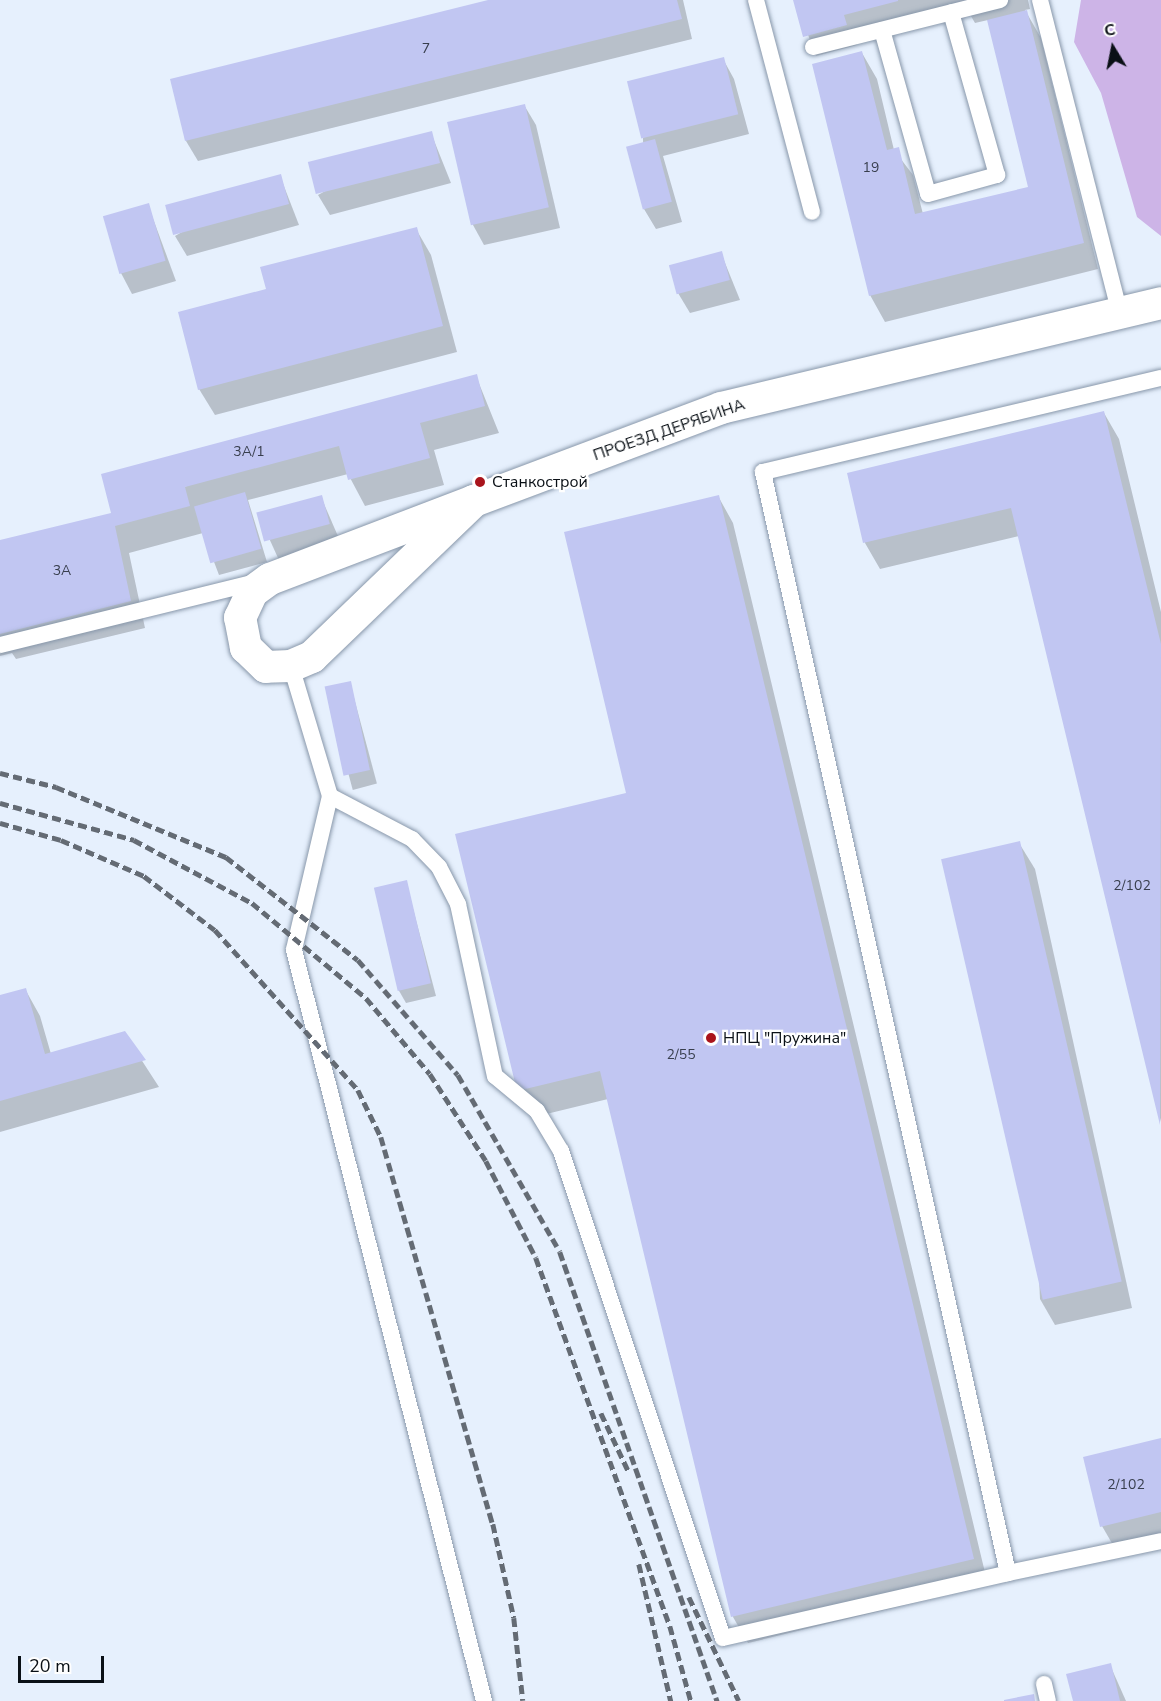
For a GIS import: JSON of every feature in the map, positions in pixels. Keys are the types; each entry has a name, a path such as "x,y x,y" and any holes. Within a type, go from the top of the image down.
{"street":[{"name":"ПРОЕЗД ДЕРЯБИНА","path":"291,666 266,667 246,648 240,618 252,592 270,579 722,408 1161,303"},
{"path":"291,666 312,657 474,501"}],"lane":[{"path":"756,0 812,212"},
{"path":"813,46 1000,0"},
{"path":"1040,0 1120,313"},
{"path":"882,30 928,195 997,175 951,12"},
{"path":"1008,1573 763,472 1161,378"},
{"path":"0,645 270,579"},
{"path":"291,666 330,796 294,950 484,1701"},
{"path":"330,796 412,839 439,867 458,904 495,1076 537,1111 561,1151 723,1638 1008,1573 1161,1541"},
{"path":"1044,1684 1048,1701"}],"shaded area":[{"path":"1081,0 1161,0 1161,236 1137,217 1101,93 1074,42"}],"building":[{"path":"488,0 677,0 682,19 185,141 170,79"},
{"path":"793,0 898,1 844,15 847,25 803,37"},
{"path":"1027,10 1084,243 869,296 812,64 862,51 887,150 899,147 915,214 1028,187 987,20"},
{"path":"724,57 738,114 641,138 627,81"},
{"path":"525,104 549,207 471,225 447,122"},
{"path":"432,131 440,163 316,194 308,162"},
{"path":"655,139 672,202 643,210 626,147"},
{"path":"281,174 289,204 173,235 165,205"},
{"path":"149,203 166,261 119,274 103,216"},
{"path":"417,227 443,326 198,390 178,312 266,289 260,267"},
{"path":"722,251 730,280 677,294 669,265"},
{"path":"477,374 485,406 420,423 430,458 348,480 339,446 185,487 190,506 115,526 131,601 0,634 0,540 111,513 101,474"},
{"path":"1104,411 1161,644 1160,1125 1011,508 863,543 847,473"},
{"path":"245,492 261,549 210,563 194,507"},
{"path":"322,495 330,524 264,542 256,513"},
{"path":"719,495 974,1559 731,1617 600,1071 517,1091 455,834 626,793 564,532"},
{"path":"351,681 370,770 344,776 325,687"},
{"path":"1020,841 1122,1281 1043,1300 941,859"},
{"path":"407,880 431,983 398,991 374,888"},
{"path":"26,988 45,1054 125,1031 146,1060 0,1101 0,995"},
{"path":"1161,1438 1161,1512 1100,1527 1083,1457"},
{"path":"1111,1663 1120,1701 1073,1701 1066,1674"},
{"path":"1034,1694 1035,1701 1004,1701 1004,1700"}],"railway":[{"path":"0,773 56,787 226,857 358,960 458,1075 560,1252 717,1701"},
{"path":"0,803 134,840 252,903 366,998 430,1074 486,1161 536,1258 670,1626 691,1701"},
{"path":"0,823 61,840 144,876 215,930 358,1090 381,1137 493,1524 514,1618 523,1701"},
{"path":"601,1413 628,1470"},
{"path":"639,1564 671,1701"},
{"path":"689,1597 739,1701"}],"place":[{"name":"Станкострой","path":"480,482"},
{"name":"НПЦ \"Пружина\"","path":"711,1038"}]}
